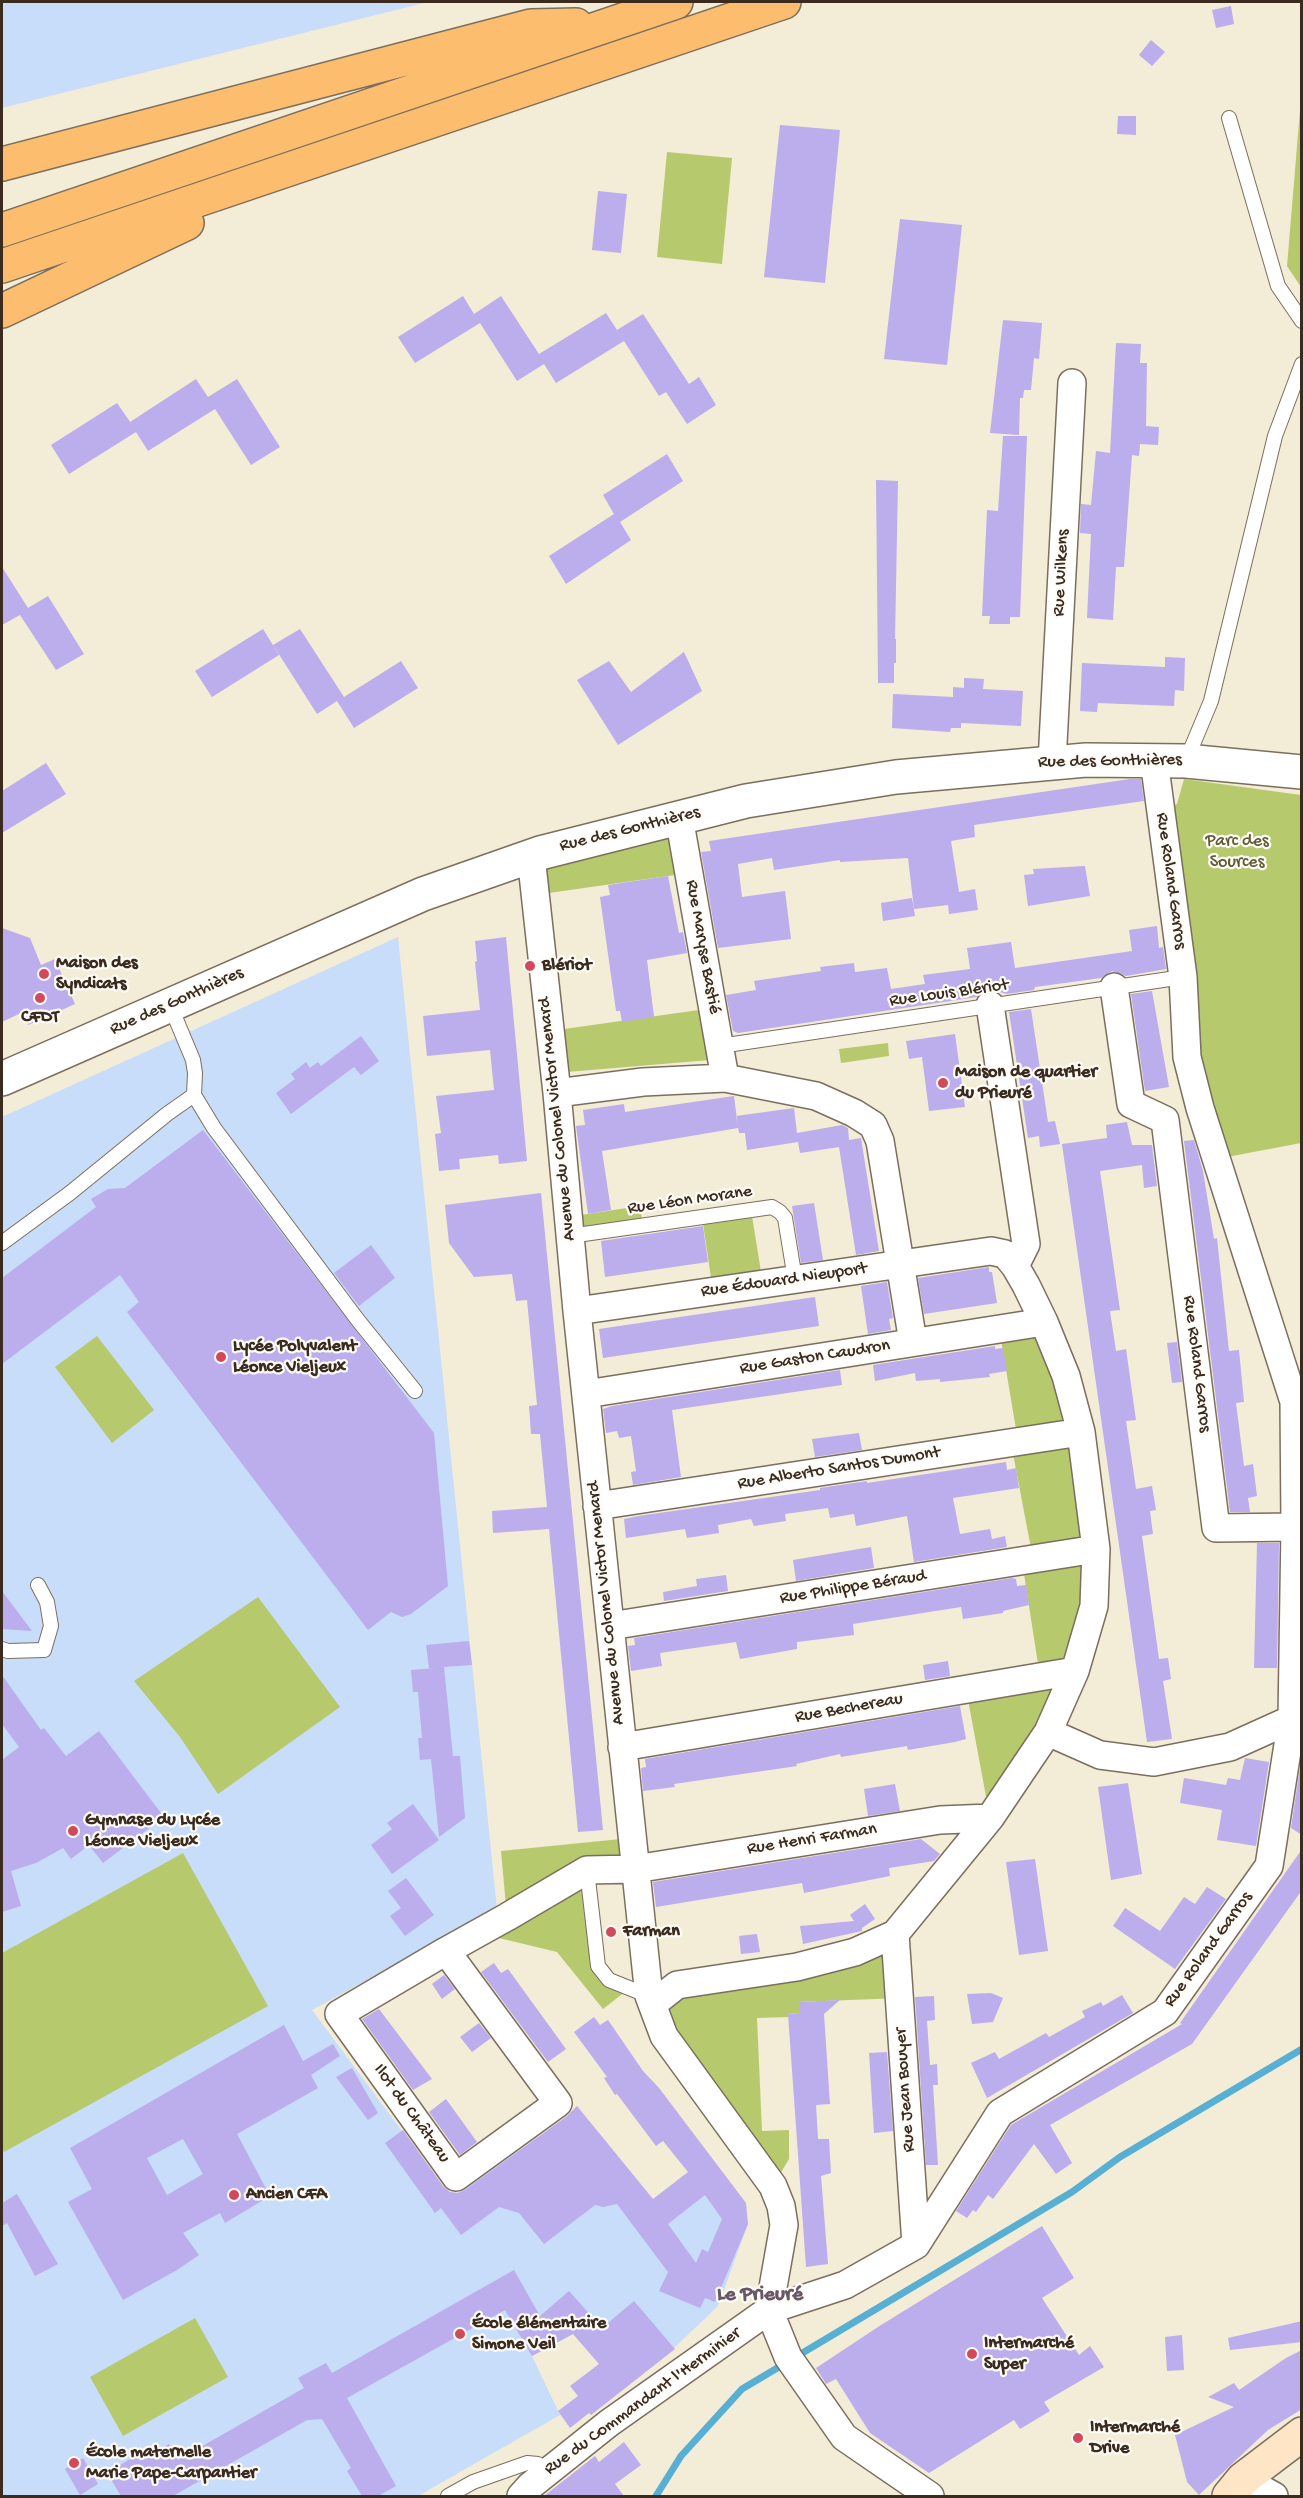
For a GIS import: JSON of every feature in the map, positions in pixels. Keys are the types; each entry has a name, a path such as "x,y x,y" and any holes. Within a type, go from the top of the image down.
{"highway":[{"path":"2,230 676,2"},
{"path":"2,266 784,2"},
{"path":"2,164 531,26 608,24"},
{"path":"2,311 172,229 228,207 283,170"}],"main road":[{"path":"1236,2488 1302,2434"}],"street":[{"name":"Rue Wilkens","path":"1052,762 1072,383"},
{"name":"Rue des Gonthières","path":"2,1079 407,900 531,856 746,801 896,777 1086,759 1186,761 1302,772"},
{"name":"Rue Roland Garros","path":"769,2310 845,2285 916,2245 1000,2113 1165,2012 1269,1866 1292,1719 1294,1402 1200,1108 1187,1057 1183,977 1154,760"},
{"name":"Rue Maryse Bastié","path":"679,817 725,1078"},
{"name":"Avenue du Colonel Victor Menard","path":"531,856 622,1747 651,2000 664,2036 773,2186 782,2206 784,2225 769,2310"},
{"path":"1114,987 1131,1104 1165,1120 1200,1108"},
{"path":"651,2000 677,1985 797,1967 855,1952 895,1934 990,1818 1048,1732 1075,1671 1094,1605 1096,1549 1081,1432 1066,1376 1044,1322 1015,1266 1026,1244 990,1005"},
{"path":"557,1093 643,1082 725,1078 816,1096 854,1113 873,1125 880,1141 913,1342"},
{"name":"Rue Roland Garros","path":"1165,1120 1216,1528 1295,1527"},
{"name":"Rue Édouard Nieuport","path":"577,1311 991,1251 1005,1254 1015,1266"},
{"name":"Rue Gaston Caudron","path":"586,1394 1044,1322"},
{"name":"Rue Alberto Santos Dumont","path":"597,1506 1081,1432"},
{"name":"Rue Philippe Béraud","path":"610,1626 1096,1549"},
{"name":"Rue Bechereau","path":"622,1747 1075,1671"},
{"path":"1048,1732 1100,1755 1154,1762 1230,1747 1292,1719"},
{"name":"Rue Henri Farman","path":"588,1870 635,1869 940,1820 990,1818"},
{"name":"Ilot du Château","path":"446,1951 558,2103 456,2177 339,2013 446,1951 588,1870"},
{"name":"Rue Jean Bouyer","path":"895,1934 916,2245"},
{"path":"769,2310 793,2364 844,2437 930,2496"},
{"name":"Rue du Commandant l'Herminier","path":"520,2496 545,2473 609,2423 769,2310"},
{"path":"1236,2488 1274,2496"}],"lane":[{"path":"1229,118 1278,286 1302,321"},
{"path":"1186,761 1211,701 1275,436 1302,364"},
{"name":"Rue Louis Blériot","path":"720,1046 1183,977"},
{"path":"170,1005 193,1060 194,1095 214,1128 342,1300 415,1391"},
{"path":"2,1243 70,1193 166,1114 194,1095"},
{"name":"Rue Léon Morane","path":"570,1236 772,1207 785,1218 795,1280"},
{"path":"2,1649 8,1651 44,1650 51,1626 47,1602 38,1585"},
{"path":"588,1870 598,1966 609,1980 651,2000"},
{"path":"448,2496 473,2482 527,2463 538,2464 545,2473"}],"shaded area":[{"path":"2,2 428,2 2,108"},
{"name":"Lycée Polyvalent Léonce Vieljeux","path":"398,937 497,1909 312,2010 451,2197 579,2109 659,2208 703,2176 748,2224 718,2306 674,2348 649,2320 597,2361 573,2334 532,2356 560,2415 418,2496 2,2496 2,1117"}],"green space":[{"path":"1301,98 1302,287 1287,266"},
{"path":"667,152 732,158 722,264 657,257"},
{"name":"Parc des Sources","path":"1184,779 1301,795 1301,1143 1227,1157 1198,1061 1167,808 1177,804"},
{"path":"679,817 689,873 535,895 540,853"},
{"path":"713,1008 722,1059 555,1073 550,1031"},
{"path":"888,1043 889,1056 841,1063 839,1049"},
{"path":"640,1206 643,1226 570,1236 568,1217"},
{"path":"751,1210 763,1284 713,1291 702,1217"},
{"path":"1044,1322 1096,1549 1075,1671 990,1818 966,1689 1040,1677 1022,1561 1033,1559 1011,1443 1018,1441 999,1328"},
{"path":"97,1336 154,1410 112,1443 55,1367"},
{"path":"258,1597 340,1707 218,1794 180,1737 134,1681"},
{"path":"631,1838 635,1869 588,1870 598,1966 630,1988 603,2009 557,1952 499,1938 492,1926 507,1917 501,1851"},
{"path":"183,1853 268,2006 4,2152 2,2148 2,1953"},
{"path":"895,1934 900,1998 799,2002 799,2013 788,2014 788,2017 757,2018 762,2131 789,2130 789,2159 773,2186 653,2004"},
{"path":"195,2318 228,2377 123,2436 90,2377"}],"building":[{"path":"1231,6 1234,24 1216,28 1212,10"},
{"path":"1151,40 1165,52 1152,66 1139,55"},
{"path":"1118,116 1136,116 1136,135 1117,134"},
{"path":"780,125 840,130 825,283 764,277"},
{"path":"598,191 627,194 621,253 592,250"},
{"path":"900,219 962,225 947,365 884,359"},
{"path":"463,296 474,314 501,296 539,354 606,313 617,330 643,314 689,384 699,377 716,405 687,424 666,392 659,396 624,341 556,383 544,364 517,381 480,323 415,363 398,337"},
{"path":"1003,320 1042,323 1039,359 1034,358 1031,390 1024,390 1023,398 1020,398 1019,435 990,433"},
{"path":"1116,343 1141,344 1140,363 1147,363 1146,426 1159,427 1158,445 1140,444 1139,456 1132,455 1124,567 1116,567 1113,620 1087,618 1091,534 1080,533 1081,504 1091,505 1096,451 1110,453"},
{"path":"196,379 208,397 237,379 280,447 251,465 215,409 148,451 136,432 69,474 51,445 117,403 130,422"},
{"path":"1003,436 1027,436 1020,617 1010,617 1010,624 989,624 990,616 982,616 987,510 998,511"},
{"path":"667,454 683,481 620,522 631,540 566,584 549,556 614,514 603,495"},
{"path":"876,480 898,481 894,683 878,683"},
{"path":"2,567 28,608 48,596 84,654 56,670 20,615 2,625"},
{"path":"263,629 279,655 212,697 195,671"},
{"path":"300,629 344,697 401,661 418,688 354,728 337,701 317,714 273,645"},
{"path":"684,652 702,691 618,745 577,680 609,661 631,692"},
{"path":"1165,657 1185,658 1184,691 1175,690 1174,706 1098,703 1097,712 1080,711 1082,663 1165,667"},
{"path":"964,678 984,679 983,689 1023,691 1021,726 961,723 961,728 951,728 950,732 892,728 893,694 953,697 953,687 964,688"},
{"path":"46,763 66,794 2,833 2,791"},
{"path":"1141,779 1144,801 974,825 975,837 951,841 959,892 975,889 978,910 949,914 948,905 914,909 908,858 840,862 840,860 774,870 772,858 738,864 742,897 785,891 791,939 718,948 701,852 711,851 709,841"},
{"path":"1085,866 1090,896 1028,906 1024,875 1034,874 1033,869"},
{"path":"668,876 679,933 683,932 687,953 647,960 654,1017 622,1022 620,1011 616,1011 600,897 610,895 608,885"},
{"path":"912,898 915,916 883,921 881,903"},
{"path":"1157,926 1159,948 1163,947 1166,969 1126,976 1112,971 1101,978 1035,987 1034,990 1007,994 988,989 977,997 738,1033 733,1031 726,995 756,990 754,981 821,971 820,967 854,963 855,972 887,968 891,989 925,984 923,975 970,969 967,948 1011,942 1015,968 1132,951 1129,930"},
{"name":"Maison des Syndicats","path":"2,928 30,938 41,965 55,959 75,1004 28,1025 23,1012 2,1022"},
{"path":"506,937 527,1161 499,1164 498,1155 459,1159 460,1169 439,1171 435,1134 441,1133 436,1096 494,1090 490,1050 427,1056 423,1016 480,1010 475,941"},
{"path":"1152,991 1169,1087 1145,1091 1131,994"},
{"path":"1031,1009 1048,1122 1055,1121 1060,1144 1040,1147 1039,1136 1028,1138 1009,1012"},
{"name":"Maison de quartier du Prieuré","path":"955,1034 965,1107 929,1111 922,1057 909,1059 906,1041"},
{"path":"361,1036 379,1061 361,1075 354,1067 291,1114 276,1093 295,1079 291,1074 306,1062 310,1068 318,1062 321,1066"},
{"path":"734,1096 738,1128 602,1151 611,1210 588,1214 576,1126 585,1125 583,1110 624,1104 625,1112"},
{"path":"794,1108 797,1133 842,1125 848,1128 849,1140 861,1138 879,1251 856,1255 839,1147 800,1153 798,1142 747,1150 745,1133 739,1133 736,1116"},
{"path":"1127,1122 1132,1145 1152,1145 1157,1186 1144,1188 1142,1165 1100,1171 1120,1310 1110,1311 1116,1351 1126,1349 1136,1420 1126,1421 1136,1489 1152,1486 1156,1510 1150,1511 1153,1534 1142,1536 1159,1659 1168,1658 1171,1679 1163,1681 1172,1739 1147,1742 1062,1144 1107,1138 1106,1125"},
{"name":"Lycée Polyvalent Léonce Vieljeux","path":"203,1130 434,1433 448,1586 411,1614 402,1617 391,1612 368,1630 127,1312 139,1302 120,1275 2,1364 2,1278 96,1207 91,1199 108,1189 125,1188"},
{"path":"1194,1140 1203,1171 1214,1239 1217,1238 1229,1351 1239,1350 1244,1402 1236,1403 1244,1466 1253,1464 1257,1496 1248,1498 1250,1512 1230,1512 1184,1141"},
{"path":"541,1193 603,1830 578,1832 549,1529 493,1533 492,1511 547,1507 540,1434 531,1434 529,1406 537,1405 527,1300 516,1301 512,1274 474,1277 449,1243 445,1205"},
{"path":"814,1203 823,1260 801,1263 792,1206"},
{"path":"703,1226 708,1262 605,1277 601,1241"},
{"path":"371,1245 395,1278 359,1306 334,1273"},
{"path":"989,1267 989,1272 992,1272 997,1303 924,1314 918,1278"},
{"path":"887,1282 893,1318 889,1319 891,1330 868,1334 861,1286"},
{"path":"815,1297 819,1326 603,1358 599,1329"},
{"path":"1177,1342 1182,1382 1172,1383 1167,1343"},
{"path":"995,1346 995,1349 1003,1348 1007,1371 989,1374 990,1377 940,1382 940,1379 916,1381 915,1373 875,1381 873,1365"},
{"path":"840,1370 842,1385 672,1410 681,1477 633,1485 631,1472 636,1471 631,1436 619,1438 617,1431 606,1433 603,1409 612,1406"},
{"path":"859,1433 862,1450 815,1457 812,1439"},
{"path":"1006,1462 1007,1470 1016,1468 1019,1488 953,1498 960,1534 990,1529 992,1539 1005,1536 1007,1547 914,1562 907,1516 856,1526 854,1514 830,1518 828,1508 785,1514 786,1521 754,1526 751,1519 718,1525 719,1533 687,1538 685,1529 626,1538 624,1519 638,1516"},
{"path":"1257,1543 1279,1543 1277,1668 1254,1668"},
{"path":"871,1547 874,1568 796,1581 793,1560"},
{"path":"726,1575 728,1591 664,1601 663,1592 697,1586 696,1579"},
{"path":"1016,1579 1017,1586 1026,1585 1029,1605 1003,1611 1003,1613 963,1619 961,1607 853,1624 854,1635 797,1642 797,1649 740,1659 736,1642 660,1653 662,1666 631,1671 628,1646 635,1645 634,1638"},
{"path":"2,1591 32,1631 2,1629"},
{"path":"469,1641 472,1665 444,1667 453,1756 460,1756 465,1818 439,1837 431,1759 420,1760 418,1738 422,1738 418,1692 413,1692 411,1670 435,1668 429,1668 426,1645"},
{"path":"948,1661 950,1676 925,1680 923,1665"},
{"name":"Gymnase du Lycée Léonce Vieljeux","path":"2,1675 41,1730 44,1728 66,1756 99,1731 164,1817 103,1863 89,1845 71,1859 63,1848 36,1863 11,1871 21,1906 2,1912 2,1760 19,1747 2,1724"},
{"path":"960,1706 966,1739 955,1742 908,1750 907,1746 841,1757 840,1754 796,1764 797,1766 674,1784 675,1787 643,1791 641,1768 646,1767 645,1759"},
{"path":"1245,1758 1269,1762 1256,1846 1217,1840 1222,1810 1180,1803 1184,1778 1226,1785 1228,1778 1240,1780"},
{"path":"1300,1767 1302,1767 1302,1835 1291,1828"},
{"path":"1128,1783 1142,1874 1111,1880 1098,1787"},
{"path":"895,1784 900,1811 868,1816 864,1789"},
{"path":"413,1804 439,1840 392,1874 371,1845 392,1829 387,1823"},
{"path":"921,1839 940,1854 934,1861 889,1868 890,1876 804,1893 802,1883 656,1907 653,1882"},
{"path":"1302,1849 1302,1890 1192,2044 1050,2125 1072,2163 1056,2174 1034,2144 993,2199 988,2195 976,2212 973,2210 967,2218 956,2211 1011,2125 1182,2024 1180,2023"},
{"path":"1035,1859 1048,1951 1019,1955 1006,1862"},
{"path":"406,1878 434,1915 405,1936 390,1916 401,1908 388,1891"},
{"path":"1207,1887 1226,1899 1175,1969 1113,1926 1125,1908 1160,1931 1184,1897 1195,1904"},
{"path":"865,1904 875,1919 862,1928 862,1931 803,1944 800,1926 854,1921 850,1915"},
{"path":"757,1934 760,1952 741,1954 739,1936"},
{"path":"494,1963 501,1973 508,1969 566,2049 548,2062 481,1972"},
{"path":"444,1975 455,1989 442,1999 432,1984"},
{"path":"991,1993 1003,1998 993,2022 972,2024 967,1994"},
{"path":"1122,1995 1133,2013 987,2098 971,2063 995,2052 999,2059 1046,2033 1049,2037 1085,2017 1082,2011 1101,2002 1103,2006"},
{"path":"934,1996 935,2020 927,2021 930,2065 937,2064 938,2085 933,2085 938,2165 926,2165 915,1997"},
{"path":"840,2000 824,2014 830,2104 816,2105 818,2139 829,2139 831,2173 821,2176 828,2264 806,2267 788,2014 799,2013 799,2002"},
{"path":"379,2009 432,2079 413,2090 362,2019"},
{"path":"594,2017 600,2025 608,2020 643,2071 659,2088 746,2203 748,2224 715,2302 705,2298 700,2308 659,2291 668,2272 617,2204 603,2207 595,2205 544,2244 519,2213 499,2207 461,2235 441,2208 435,2213 385,2143 403,2130 443,2186 450,2192 458,2193 567,2116 577,2106 653,2199 688,2172 663,2141 656,2146 617,2094 615,2095 604,2078 607,2077 574,2032","holes":["705,2195 722,2219 708,2252 702,2249 696,2263 668,2224"]},
{"path":"479,2023 491,2038 472,2052 460,2037"},
{"path":"284,2025 303,2061 333,2044 340,2056 311,2075 318,2088 237,2134 270,2196 225,2223 220,2213 183,2233 199,2255 123,2300 68,2202 92,2189 70,2148","holes":["183,2139 203,2174 167,2195 147,2158"]},
{"path":"887,2052 893,2131 874,2133 869,2053"},
{"path":"352,2068 378,2113 368,2120 336,2077"},
{"path":"446,2099 477,2142 460,2155 429,2112"},
{"path":"17,2194 58,2264 35,2276 7,2223 2,2226 2,2203"},
{"path":"1042,2226 1074,2278 1042,2298 1079,2355 1090,2346 1104,2367 1044,2402 1050,2411 1020,2429 1014,2420 929,2473 870,2433 836,2379 826,2384 816,2368 881,2325"},
{"path":"514,2270 540,2316 569,2291 602,2328 634,2301 675,2349 591,2415 589,2413 570,2428 558,2411 578,2396 570,2386 599,2364 573,2334 532,2356 505,2310 347,2398 396,2486 378,2496 362,2496 347,2471 351,2468 322,2419 307,2420 173,2496 121,2496 107,2473 145,2450 149,2456 169,2444 178,2460 304,2388 298,2378 326,2363 332,2373"},
{"path":"1302,2321 1302,2342 1230,2350 1228,2338"},
{"path":"1182,2335 1184,2370 1167,2371 1165,2337"},
{"path":"1302,2350 1302,2409 1268,2430 1199,2495 1187,2482 1175,2435 1234,2407 1208,2397 1234,2383 1239,2390 1286,2358"},
{"path":"624,2442 641,2465 615,2484 624,2496 544,2496 595,2456 599,2462"},
{"path":"83,2458 98,2484 80,2495 65,2469"}],"waterway":[{"path":"794,2358 1072,2192 1120,2157 1302,2049"},
{"path":"656,2496 681,2456 742,2389 784,2364"}],"place":[{"name":"Blériot","path":"530,966"},
{"name":"Maison des Syndicats","path":"44,974"},
{"name":"CFDT","path":"40,998"},
{"name":"Maison de quartier du Prieuré","path":"943,1083"},
{"name":"Lycée Polyvalent Léonce Vieljeux","path":"221,1357"},
{"name":"Gymnase du Lycée Léonce Vieljeux","path":"73,1831"},
{"name":"Farman","path":"611,1932"},
{"name":"Ancien CFA","path":"234,2195"},
{"name":"École élémentaire Simone Veil","path":"460,2334"},
{"name":"Intermarché Super","path":"972,2354"},
{"name":"Intermarché Drive","path":"1078,2438"},
{"name":"École maternelle Marie Pape-Carpantier","path":"74,2463"}],"district":[{"name":"Le Prieuré","path":"760,2296"}]}
